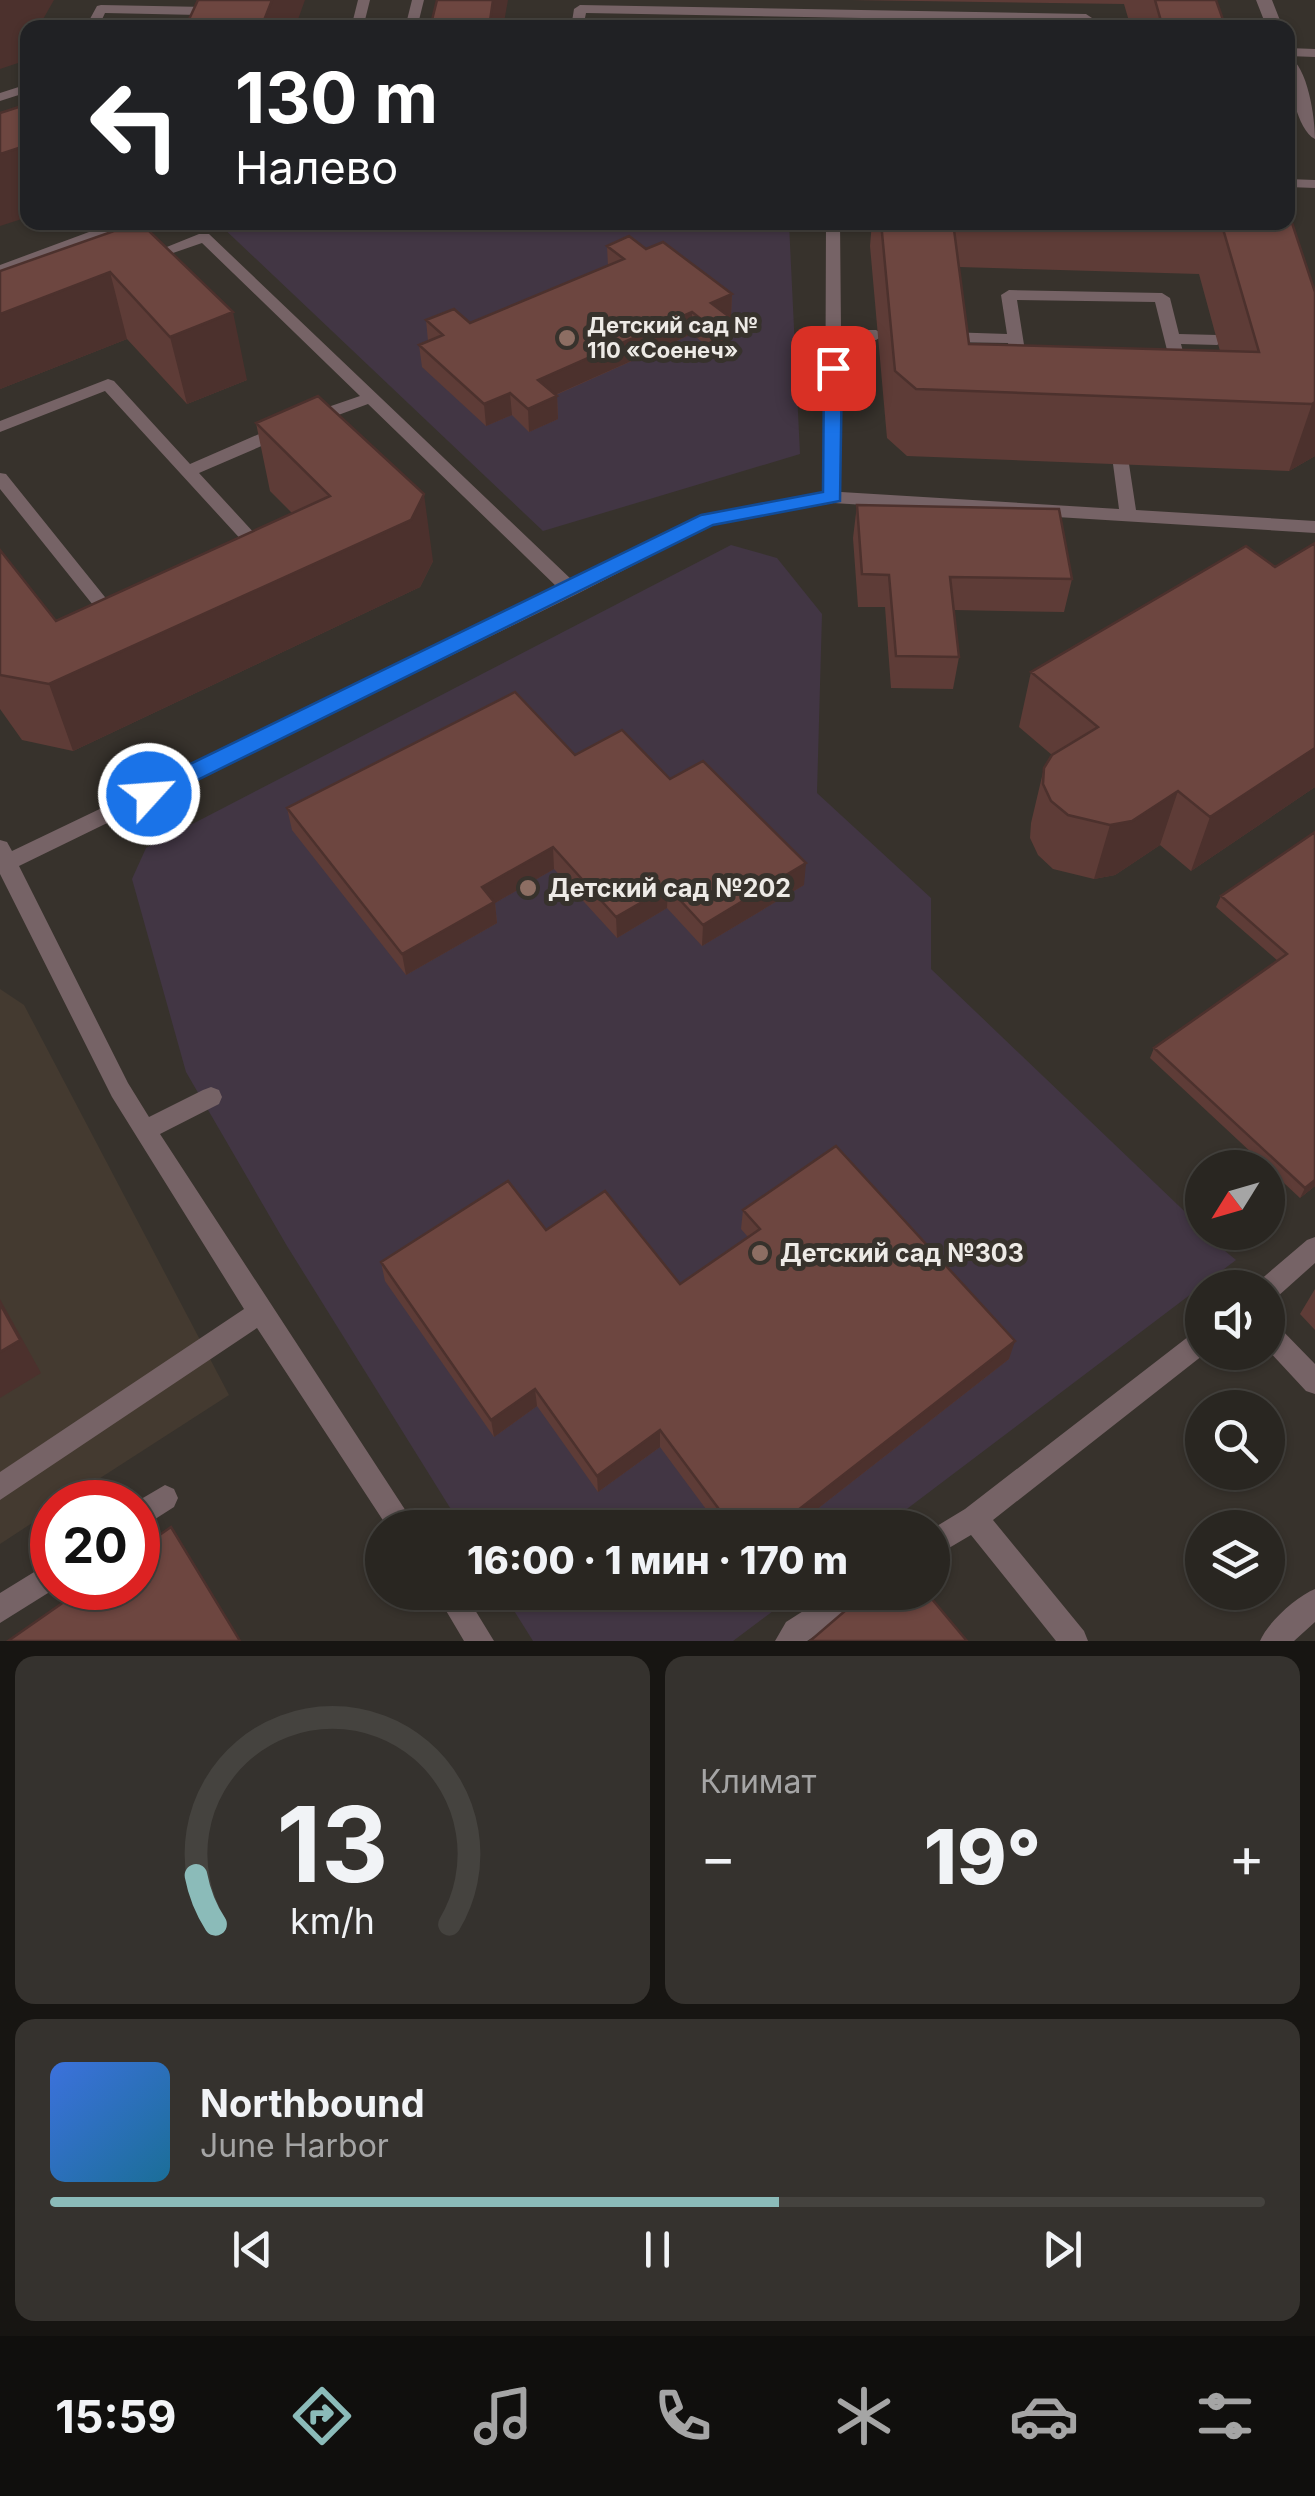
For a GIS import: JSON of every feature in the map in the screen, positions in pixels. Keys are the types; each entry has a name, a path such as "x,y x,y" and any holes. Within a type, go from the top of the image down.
{"street":[{"path":"1295,80 1315,134"}],"lane":[{"path":"1040,2 1042,18"},
{"path":"96,20 101,9 162,5 207,11 204,20"},
{"path":"578,20 580,9 642,5 1086,20"},
{"path":"0,270 109,230"},
{"path":"197,230 571,590"},
{"path":"833,497 834,230"},
{"path":"130,265 204,237"},
{"path":"1082,290 1162,298 1185,391 1106,396 1023,388 1016,339 1009,295 1082,290"},
{"path":"833,335 876,336"},
{"path":"947,337 1016,339"},
{"path":"1172,339 1217,340"},
{"path":"0,427 108,384 268,558 251,566"},
{"path":"188,471 372,397"},
{"path":"1121,464 1128,515"},
{"path":"0,478 120,626 136,619"},
{"path":"392,1510 260,1312 120,1090 3,859 571,590 708,520 833,497 1315,526"},
{"path":"145,1130 211,1096"},
{"path":"1285,1274 1315,1248"},
{"path":"0,1488 260,1312"},
{"path":"1285,1350 1315,1382"},
{"path":"950,1533 1185,1354"},
{"path":"160,1501 165,1498"},
{"path":"974,1518 1074,1641"},
{"path":"0,1609 30,1589"},
{"path":"1274,1641 1315,1603"},
{"path":"460,1610 480,1641"},
{"path":"789,1641 830,1610"}],"shaded area":[{"name":"Детский сад № 110 «Соенеч»","path":"225,230 789,230 800,454 543,531"},
{"path":"731,545 777,558 822,614 817,793 931,898 931,969 1185,1212 1185,1250 1224,1250 1236,1260 1223,1270 1185,1270 1185,1299 905,1510 451,1510 287,1246 186,1072 132,879 146,848"},
{"path":"0,989 24,1005 229,1395 97,1480 30,1480 30,1524 0,1544"},
{"path":"514,1610 774,1610 733,1641 533,1641"}],"building":[{"path":"198,0 272,0 264,20 189,20"},
{"path":"437,0 493,0 490,20 432,20"},
{"path":"1155,0 1216,0 1223,20 1161,20"},
{"path":"20,107 20,148 0,154 0,113"},
{"path":"882,230 954,230 969,344 1259,352 1223,230 1294,230 1315,292 1312,404 916,389 895,371"},
{"path":"114,231 149,231 233,312 170,337 110,272 0,314 0,271"},
{"path":"629,236 646,249 663,242 732,294 711,303 731,318 711,327 692,312 538,380 557,396 528,409 510,393 484,404 419,345 443,335 426,320 454,309 470,323 624,259 607,246"},
{"path":"318,396 424,494 411,520 49,684 0,675 0,550 56,621 330,496 256,423"},
{"path":"857,505 1059,509 1072,579 950,577 959,657 896,656 889,575 862,574"},
{"path":"1315,543 1315,748 1210,817 1178,791 1132,821 1110,825 1068,815 1051,801 1043,784 1044,768 1052,755 1098,727 1031,672 1246,546 1275,567"},
{"path":"515,692 575,755 622,730 670,779 703,761 806,863 703,925 668,887 616,917 553,847 482,887 494,902 402,954 287,808"},
{"path":"1315,832 1315,1180 1305,1188 1285,1169 1285,1150 1264,1150 1154,1048 1287,954 1221,896"},
{"path":"836,1146 1015,1341 798,1510 720,1510 660,1430 597,1476 535,1389 491,1420 381,1262 508,1181 546,1230 605,1191 680,1284 760,1229 743,1210"},
{"path":"0,1304 20,1340 0,1352"},
{"path":"171,1527 240,1641 8,1641 52,1610 160,1610 160,1535"},
{"path":"846,1610 941,1610 967,1641 810,1641"}],"place":[{"name":"Детский сад № 110 «Соенеч»","path":"567,338"},
{"name":"Детский сад №202","path":"528,888"},
{"name":"Детский сад №303","path":"760,1253"}],"route":[{"path":"149,794 708,520 833,497 833,368"}]}
